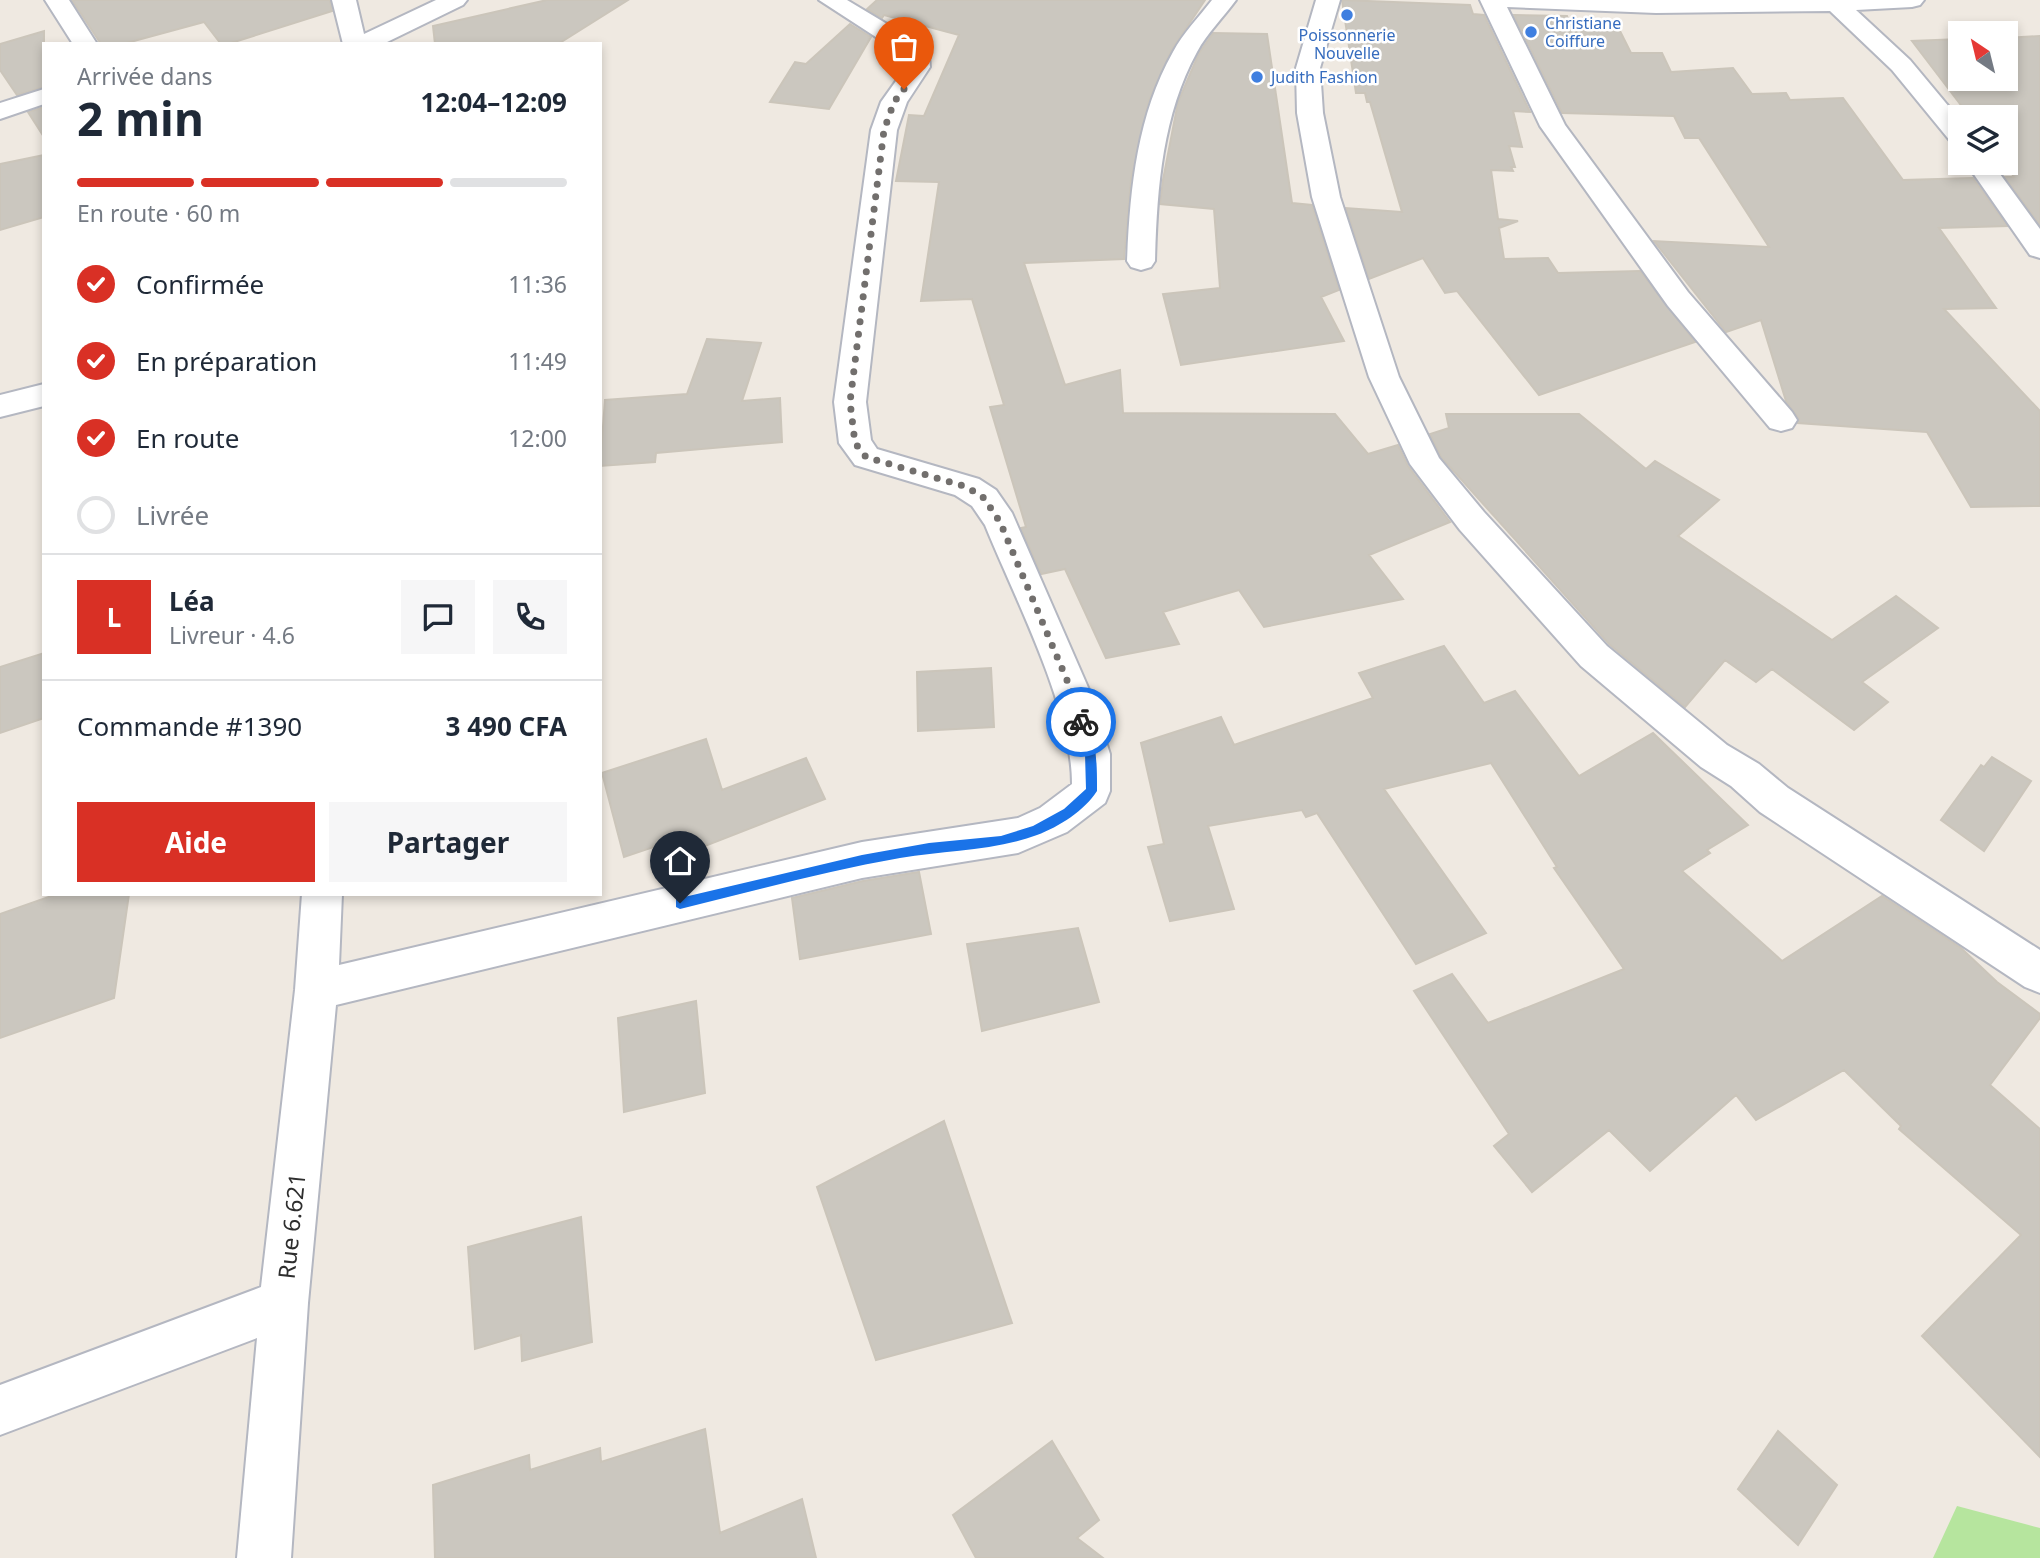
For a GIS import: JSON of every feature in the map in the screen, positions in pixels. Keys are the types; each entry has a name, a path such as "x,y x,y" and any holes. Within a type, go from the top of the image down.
{"street":[{"path":"57,0 84,42"},
{"path":"344,0 354,42"},
{"path":"367,42 455,0"},
{"path":"316,990 862,860 929,848 1001,841 1037,830 1068,813 1091,791 1091,754 1072,692 1000,522 984,498 967,487 866,457 855,443 850,402 884,130 894,102 918,66 917,56 908,47 831,0"},
{"path":"1141,261 1143,202 1166,95 1184,52 1224,0"},
{"path":"1328,0 1308,68 1310,113 1326,197 1384,377 1426,464 1472,521 1594,656 1704,747 1774,800 2040,973"},
{"path":"1492,0 1553,126 1671,290 1782,421"},
{"path":"1502,0 1626,7 1912,0"},
{"path":"1853,3 1948,122"},
{"path":"0,111 42,97"},
{"path":"1988,175 2040,249"},
{"path":"0,406 42,396"},
{"name":"Rue 6.621","path":"264,1558 284,1303 316,990 321,896"},
{"path":"0,1410 284,1303"}],"green space":[{"path":"1957,1506 2040,1528 2040,1558 1933,1558"}],"building":[{"path":"72,0 330,0 332,11 234,42 219,42 204,22 130,42 100,42"},
{"path":"547,0 628,0 561,42 435,42 433,26"},
{"path":"877,0 1205,0 1171,51 1149,101 1131,180 1124,259 1024,263 1065,385 1120,370 1123,413 1335,414 1368,454 1398,445 1408,466 1450,522 1369,555 1403,599 1264,627 1239,590 1163,612 1179,644 1106,658 1065,569 1041,574 1021,528 1026,527 990,407 1004,405 972,299 921,301 939,182 896,181 909,115 924,116 959,35 884,15 882,18 867,9"},
{"path":"1342,0 1470,5 1473,14 1484,15 1530,112 1513,111 1522,147 1509,146 1515,167 1511,167 1513,171 1491,170 1498,219 1518,221 1499,228 1504,259 1548,258 1558,273 1640,271 1695,342 1539,395 1457,291 1445,293 1423,258 1369,279 1346,208 1402,212 1370,102 1367,102 1365,93 1356,93"},
{"path":"1514,15 1567,16 1571,27 1618,27 1631,53 1662,53 1671,72 1733,68 1752,94 1786,93 1790,100 1843,98 1903,180 1973,178 2007,226 1939,228 1996,308 1944,309 2040,411 2040,506 1971,507 1927,432 1798,423 1799,419 1786,401 1761,320 1726,332 1654,241 1769,247 1699,138 1685,138 1674,116 1562,113"},
{"path":"850,24 871,37 829,109 770,102 795,62 806,64"},
{"path":"44,31 42,88 17,95 0,70 0,44"},
{"path":"1213,33 1267,34 1292,203 1312,205 1339,290 1321,297 1344,341 1181,365 1163,294 1220,288 1214,209 1160,204 1178,102 1199,53"},
{"path":"2040,36 2040,225 2005,177 2018,175 2018,105 1961,105 1950,91 2018,91 2018,37"},
{"path":"1948,40 1948,88 1912,41"},
{"path":"42,108 42,134 28,112"},
{"path":"42,155 42,218 0,230 0,164"},
{"path":"707,339 761,343 742,401 780,398 782,442 656,453 655,462 602,466 605,400 687,394"},
{"path":"1446,414 1579,414 1646,469 1655,461 1719,500 1678,536 1832,640 1896,596 1938,628 1862,682 1888,702 1854,730 1772,669 1756,682 1725,660 1685,707 1609,644 1441,457 1430,434 1449,428"},
{"path":"1444,646 1484,703 1515,691 1579,776 1653,733 1748,825 1707,850 1710,853 1682,871 1782,961 1882,896 1961,948 1997,982 2040,1014 2040,1018 1990,1085 2040,1129 2040,1457 1922,1336 2021,1235 1899,1129 1901,1126 1844,1070 1756,1120 1736,1095 1650,1171 1609,1130 1532,1192 1494,1146 1509,1134 1414,991 1452,974 1488,1023 1624,969 1554,868 1557,867 1491,763 1384,789 1486,933 1416,964 1317,813 1306,817 1302,810 1208,826 1234,909 1170,921 1148,847 1164,844 1141,743 1221,717 1234,745 1373,698 1359,673"},
{"path":"42,654 42,719 0,733 0,667"},
{"path":"991,668 994,727 918,731 917,672"},
{"path":"706,739 722,790 806,758 825,799 682,855 677,839 624,857 602,773"},
{"path":"1992,757 2031,781 1984,851 1941,820 1981,765 1984,767"},
{"path":"919,872 931,934 800,959 792,898 863,881"},
{"path":"51,896 129,896 114,998 0,1038 0,914"},
{"path":"1078,928 1099,1002 982,1031 967,944"},
{"path":"696,1001 705,1093 624,1112 618,1018"},
{"path":"944,1121 1012,1323 876,1360 817,1187"},
{"path":"581,1217 592,1342 522,1361 521,1335 475,1349 468,1247"},
{"path":"705,1429 720,1533 802,1499 816,1558 435,1558 433,1485 529,1455 530,1470 600,1448 601,1462"},
{"path":"1778,1431 1837,1485 1798,1545 1738,1489"},
{"path":"1052,1441 1099,1520 1077,1538 1103,1558 976,1558 953,1515"}],"way so far":[{"path":"904,89 894,102 884,130 875,194 850,402 855,443 866,457 967,487 984,498 1000,522 1072,692 1081,722"}],"place":[{"name":"Poissonnerie Nouvelle","path":"1347,15"},
{"name":"Christiane Coiffure","path":"1531,32"},
{"name":"Judith Fashion","path":"1257,77"}],"route":[{"path":"680,903 862,860 929,848 1001,841 1037,830 1068,813 1091,791 1091,754 1081,722"}]}
